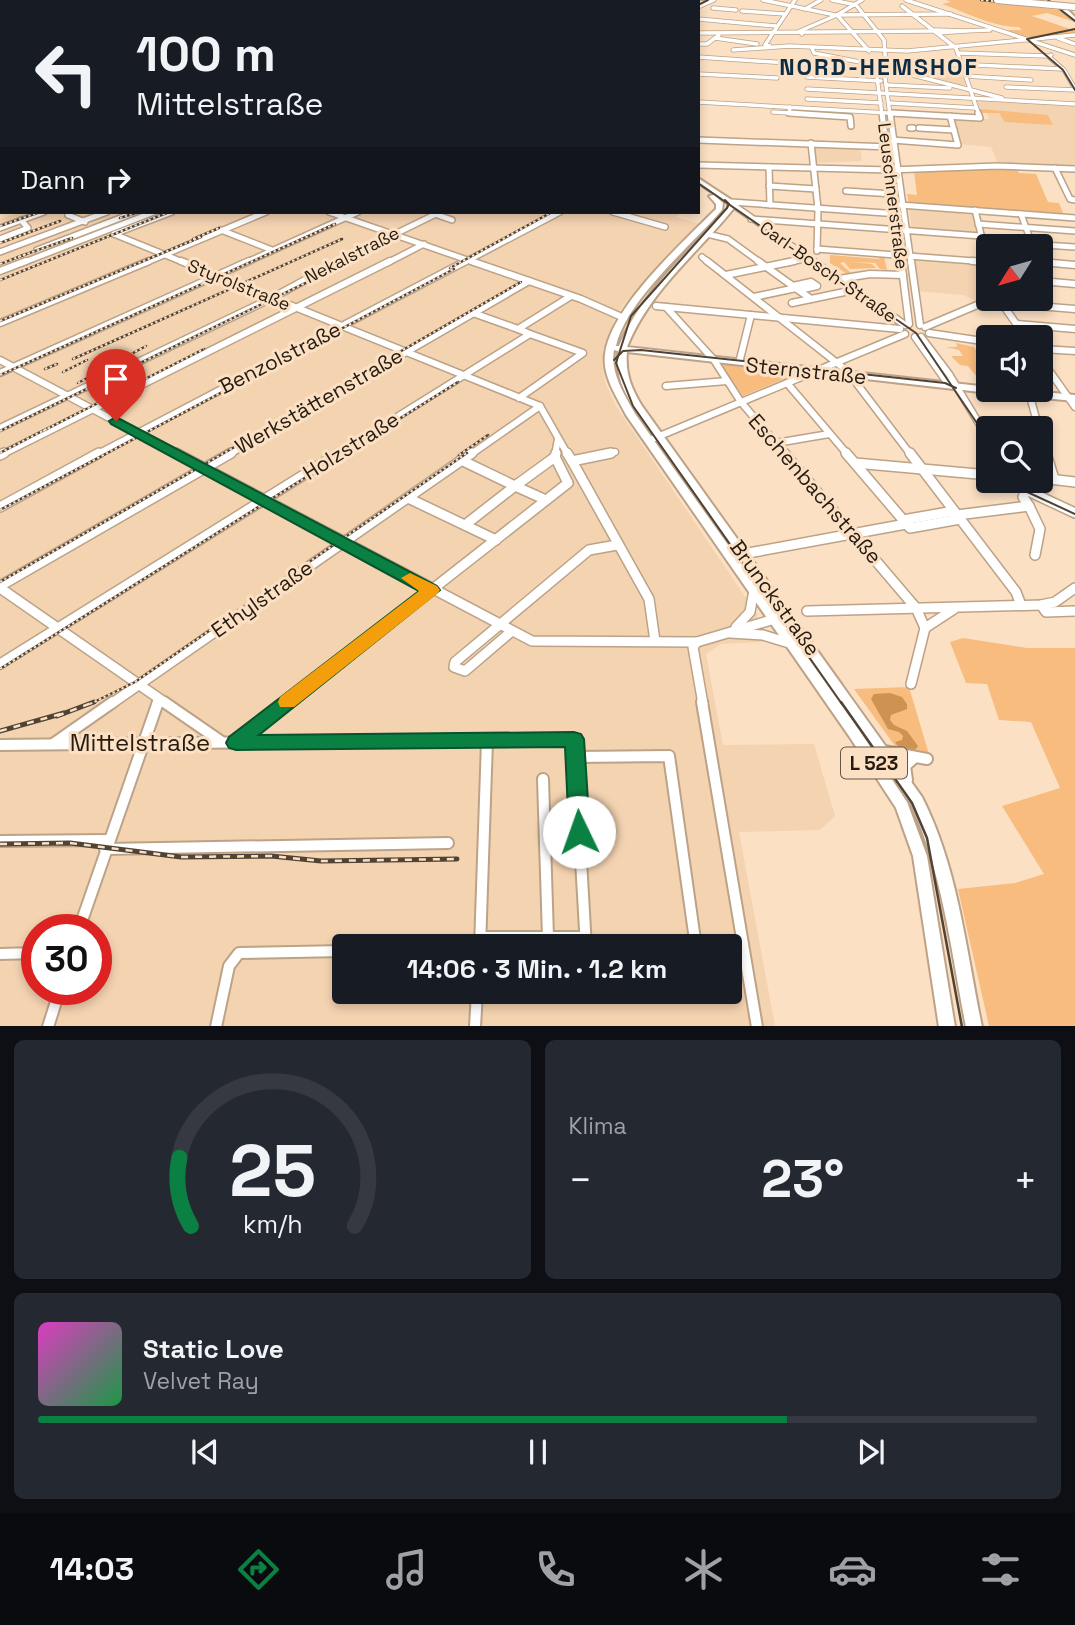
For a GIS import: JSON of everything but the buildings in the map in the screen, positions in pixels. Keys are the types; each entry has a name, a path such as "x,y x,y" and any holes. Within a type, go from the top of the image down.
{"highway":[{"path":"994,0 1075,7"},
{"path":"1004,0 1075,7"},
{"path":"1013,0 1075,7"}],"main road":[{"path":"1067,0 1065,9 1075,19"},
{"name":"Carl-Bosch-Straße","path":"700,182 731,205"},
{"name":"Carl-Bosch-Straße","path":"700,187 719,200"},
{"path":"624,348 611,344 630,307 719,210 719,200"},
{"name":"Brunckstraße","path":"731,205 637,314 624,348 623,376 654,438 772,619 889,783 912,829 920,856 947,1026"},
{"name":"Brunckstraße","path":"611,344 609,357 616,387 787,615 909,786 925,816 937,847 974,1026"},
{"name":"Sternstraße","path":"624,348 712,358 800,373 821,370"},
{"name":"Sternstraße","path":"712,358 976,386"}],"street":[{"path":"763,0 837,15 953,14"},
{"path":"763,61 771,34 795,0"},
{"path":"805,9 821,0"},
{"path":"832,0 856,5 879,32"},
{"path":"802,34 800,31 837,15 862,0"},
{"path":"906,0 1075,55"},
{"path":"902,6 957,50 975,104"},
{"path":"715,8 736,10"},
{"path":"742,10 785,14"},
{"path":"837,15 869,51 871,64"},
{"path":"700,19 776,26"},
{"path":"979,23 1005,30"},
{"path":"700,34 999,30"},
{"name":"Leuschnerstraße","path":"879,32 886,51 888,97 921,329"},
{"path":"700,44 706,44 721,33"},
{"path":"815,33 814,53 871,64 876,69"},
{"path":"957,50 1075,36"},
{"path":"1030,40 1075,36"},
{"path":"715,38 767,46 869,51 957,50 1048,57 1063,69 1075,90"},
{"path":"1058,38 1075,44"},
{"path":"1044,39 1046,46"},
{"path":"733,50 767,46"},
{"path":"1048,57 1059,50"},
{"path":"700,57 876,69 962,64 1063,69"},
{"path":"708,68 710,58"},
{"path":"807,65 807,97"},
{"path":"997,66 1012,101"},
{"path":"886,67 975,104"},
{"path":"1025,67 1036,88"},
{"name":"Leuschnerstraße","path":"876,69 898,229 905,328"},
{"path":"700,74 777,78"},
{"path":"966,76 1031,80"},
{"path":"807,77 878,80 888,97 950,117 975,104 1002,98"},
{"path":"1006,87 1075,90"},
{"path":"773,112 789,110 807,97 881,101 888,97 975,104"},
{"path":"807,97 881,101 888,97 975,104 1012,101 1075,104"},
{"path":"807,97 881,101"},
{"path":"888,97 975,104"},
{"path":"700,102 850,117 851,126"},
{"path":"700,139 958,145 950,117"},
{"path":"912,128 954,131"},
{"path":"726,275 817,258 818,208 811,143"},
{"path":"700,165 890,170 1075,169"},
{"path":"769,167 770,205"},
{"path":"1056,169 1070,198 1075,200"},
{"path":"769,187 816,189"},
{"path":"846,191 893,194"},
{"path":"1067,192 1075,194"},
{"name":"Carl-Bosch-Straße","path":"719,200 731,205 839,279 905,328"},
{"path":"731,205 770,205 905,215"},
{"path":"895,205 1072,218 1075,231 978,224"},
{"path":"975,211 981,234"},
{"path":"0,228 38,214"},
{"path":"70,214 68,215 105,230"},
{"path":"0,252 101,214"},
{"path":"124,214 136,215"},
{"name":"Styrolstraße","path":"167,214 114,234 540,406"},
{"path":"0,323 261,214"},
{"path":"336,214 571,296 617,309 630,307"},
{"path":"0,373 353,214"},
{"name":"Nekalstraße","path":"0,428 272,298 313,274 435,214"},
{"path":"439,214 452,220"},
{"name":"Benzolstraße","path":"0,507 136,432 556,214"},
{"path":"620,214 664,227"},
{"path":"1021,214 1028,234"},
{"path":"37,250 127,215"},
{"path":"0,271 136,215"},
{"path":"751,219 976,237"},
{"path":"0,239 28,228 21,220"},
{"path":"221,230 272,250"},
{"path":"708,234 728,239 811,299"},
{"path":"0,455 424,244"},
{"path":"1054,247 1075,247"},
{"path":"817,249 976,260"},
{"path":"702,257 839,362 1016,592 1021,605"},
{"path":"1054,263 1075,265"},
{"path":"839,279 870,274 903,275"},
{"name":"Werkstättenstraße","path":"0,587 529,281"},
{"path":"1054,283 1075,284"},
{"path":"754,297 796,288"},
{"path":"792,303 854,290"},
{"path":"518,329 571,296"},
{"path":"594,303 624,318"},
{"path":"656,306 921,329 976,342"},
{"path":"821,370 905,328 921,329 976,306"},
{"name":"Eschenbachstraße","path":"666,307 712,358 741,402 916,608 925,628"},
{"path":"1054,307 1075,309"},
{"path":"1008,312 1017,324 1075,329"},
{"path":"474,313 583,353 519,397"},
{"path":"740,359 751,315"},
{"path":"921,329 937,322"},
{"name":"Carl-Bosch-Straße","path":"921,329 976,420"},
{"name":"Holzstraße","path":"0,664 530,334"},
{"path":"1053,350 1075,351"},
{"path":"0,360 532,641 654,639 697,642 787,615"},
{"path":"654,438 787,383 800,373"},
{"path":"1053,374 1070,395 1075,407"},
{"path":"666,386 726,380"},
{"path":"787,383 906,524"},
{"path":"540,406 649,599 654,639"},
{"name":"Ethylstraße","path":"53,744 540,406"},
{"path":"776,443 829,434"},
{"path":"236,743 568,483 555,457 558,439"},
{"path":"572,461 615,452"},
{"path":"465,525 555,457"},
{"path":"461,460 546,500"},
{"path":"855,463 976,474"},
{"path":"1053,477 1054,480 1075,482"},
{"path":"1025,493 1023,497 1040,524 1040,545 1035,555"},
{"path":"1032,493 1075,513"},
{"path":"408,498 496,540"},
{"path":"743,554 957,515 1029,506"},
{"path":"512,631 465,671 454,667 455,662 589,550 617,545"},
{"path":"0,587 223,743"},
{"path":"807,611 1041,605 1055,602 1075,588"},
{"path":"727,633 748,620 752,611 754,590"},
{"path":"1041,605 1046,612 1075,611"},
{"path":"911,684 925,628 957,608"},
{"path":"727,633 767,635 790,644"},
{"path":"697,642 693,647 694,655 758,1026"},
{"path":"84,914 159,699"},
{"name":"Mittelstraße","path":"0,745 574,739 576,757"},
{"path":"480,934 488,741"},
{"path":"884,751 927,759"},
{"path":"586,934 576,757 669,756 694,934"},
{"path":"909,786 905,766 914,758"},
{"path":"543,779 548,934"},
{"path":"0,841 107,845 448,843"},
{"path":"216,1026 229,966 239,953 332,951"},
{"path":"0,954 21,953"},
{"path":"475,1026 476,1004"},
{"path":"48,1026 55,1005"}],"shaded area":[{"path":"946,0 978,0 1059,10 1075,22 1047,13 1032,16 1070,29 1075,28 1075,34 1025,37 1005,30 1022,30 1019,27 999,25 942,4 951,2"},
{"path":"959,65 966,85 898,71 906,66"},
{"path":"974,99 1075,105 1075,167 998,164 991,147 958,144 952,117 989,119 987,113 979,113"},
{"path":"980,109 1048,115 1053,125 1005,122 999,113 982,113"},
{"path":"813,144 860,146 862,161 815,163"},
{"path":"1017,169 1019,173 1036,174 1048,202 1059,203 1064,215 909,204 907,194 917,195 914,171"},
{"path":"909,210 973,213 978,234 976,235 912,230"},
{"path":"15,214 680,214 676,217 700,224 623,305 614,320 602,363 605,382 616,406 757,614 762,642 721,644 706,654 723,745 814,744 835,816 820,830 739,832 775,1026 0,1026 0,219"},
{"path":"830,255 879,259 884,256 887,270 880,269 875,263 852,262 872,264 876,268 850,269 844,262 840,263 851,273 847,274 830,263"},
{"path":"912,257 976,262 976,301 963,295 917,291"},
{"path":"956,343 974,347 976,376 968,366 960,365 951,356 963,356 959,350 946,347 957,347"},
{"path":"726,364 796,374 743,396 722,366"},
{"path":"664,435 844,684 840,684"},
{"path":"963,638 1027,648 1075,648 1075,1026 989,1026 958,889 1015,883 1044,874 1002,806 1060,788 1031,722 999,720 987,684 966,683 950,642"},
{"path":"909,687 929,754 900,753 854,689"},
{"path":"890,693 902,697 907,704 907,709 891,715 890,720 907,731 918,746 915,750 904,750 897,745 895,742 902,740 903,736 888,729 871,699 874,694"}],"tram line":[{"path":"700,4 708,0"},
{"path":"1048,0 1075,21"},
{"path":"1075,29 1027,39 1063,70 1075,90"},
{"path":"700,184 729,204"},
{"path":"725,200 729,204"},
{"path":"618,356 631,316 729,204"},
{"path":"729,204 916,333 952,386"},
{"path":"618,356 623,351 641,350 945,383 952,386"},
{"path":"614,360 618,356"},
{"path":"618,356 616,363 633,406 842,704"},
{"path":"952,386 956,388"},
{"path":"952,386 976,422"},
{"path":"1029,493 1075,514"},
{"path":"841,702 912,803 927,838 962,1026"}],"railway":[{"path":"981,0 1075,9"},
{"path":"0,226 34,214"},
{"path":"120,218 133,214"},
{"path":"0,280 164,214"},
{"path":"450,268 548,214"},
{"path":"0,243 60,221"},
{"path":"0,375 335,224"},
{"path":"193,239 219,228"},
{"path":"0,321 201,237"},
{"path":"20,256 72,238"},
{"path":"73,359 342,239"},
{"path":"20,256 26,254"},
{"path":"0,264 20,256"},
{"path":"0,431 361,256"},
{"path":"0,510 454,269"},
{"path":"0,582 521,282"},
{"path":"78,383 146,346"},
{"path":"43,431 204,349"},
{"path":"63,372 87,360"},
{"path":"45,369 57,364"},
{"path":"0,669 458,382"},
{"path":"0,453 50,427"},
{"path":"459,455 488,435"},
{"path":"90,704 135,682 467,453"},
{"path":"57,716 94,702"},
{"path":"0,731 64,713"},
{"path":"0,844 70,843 181,857 271,856 321,861 457,859"}],"slow traffic":[{"path":"287,702 431,590 410,578"}],"district":[{"name":"NORD-HEMSHOF","path":"879,67"}],"route":[{"path":"116,421 431,590 236,743 574,739 579,832"}]}
